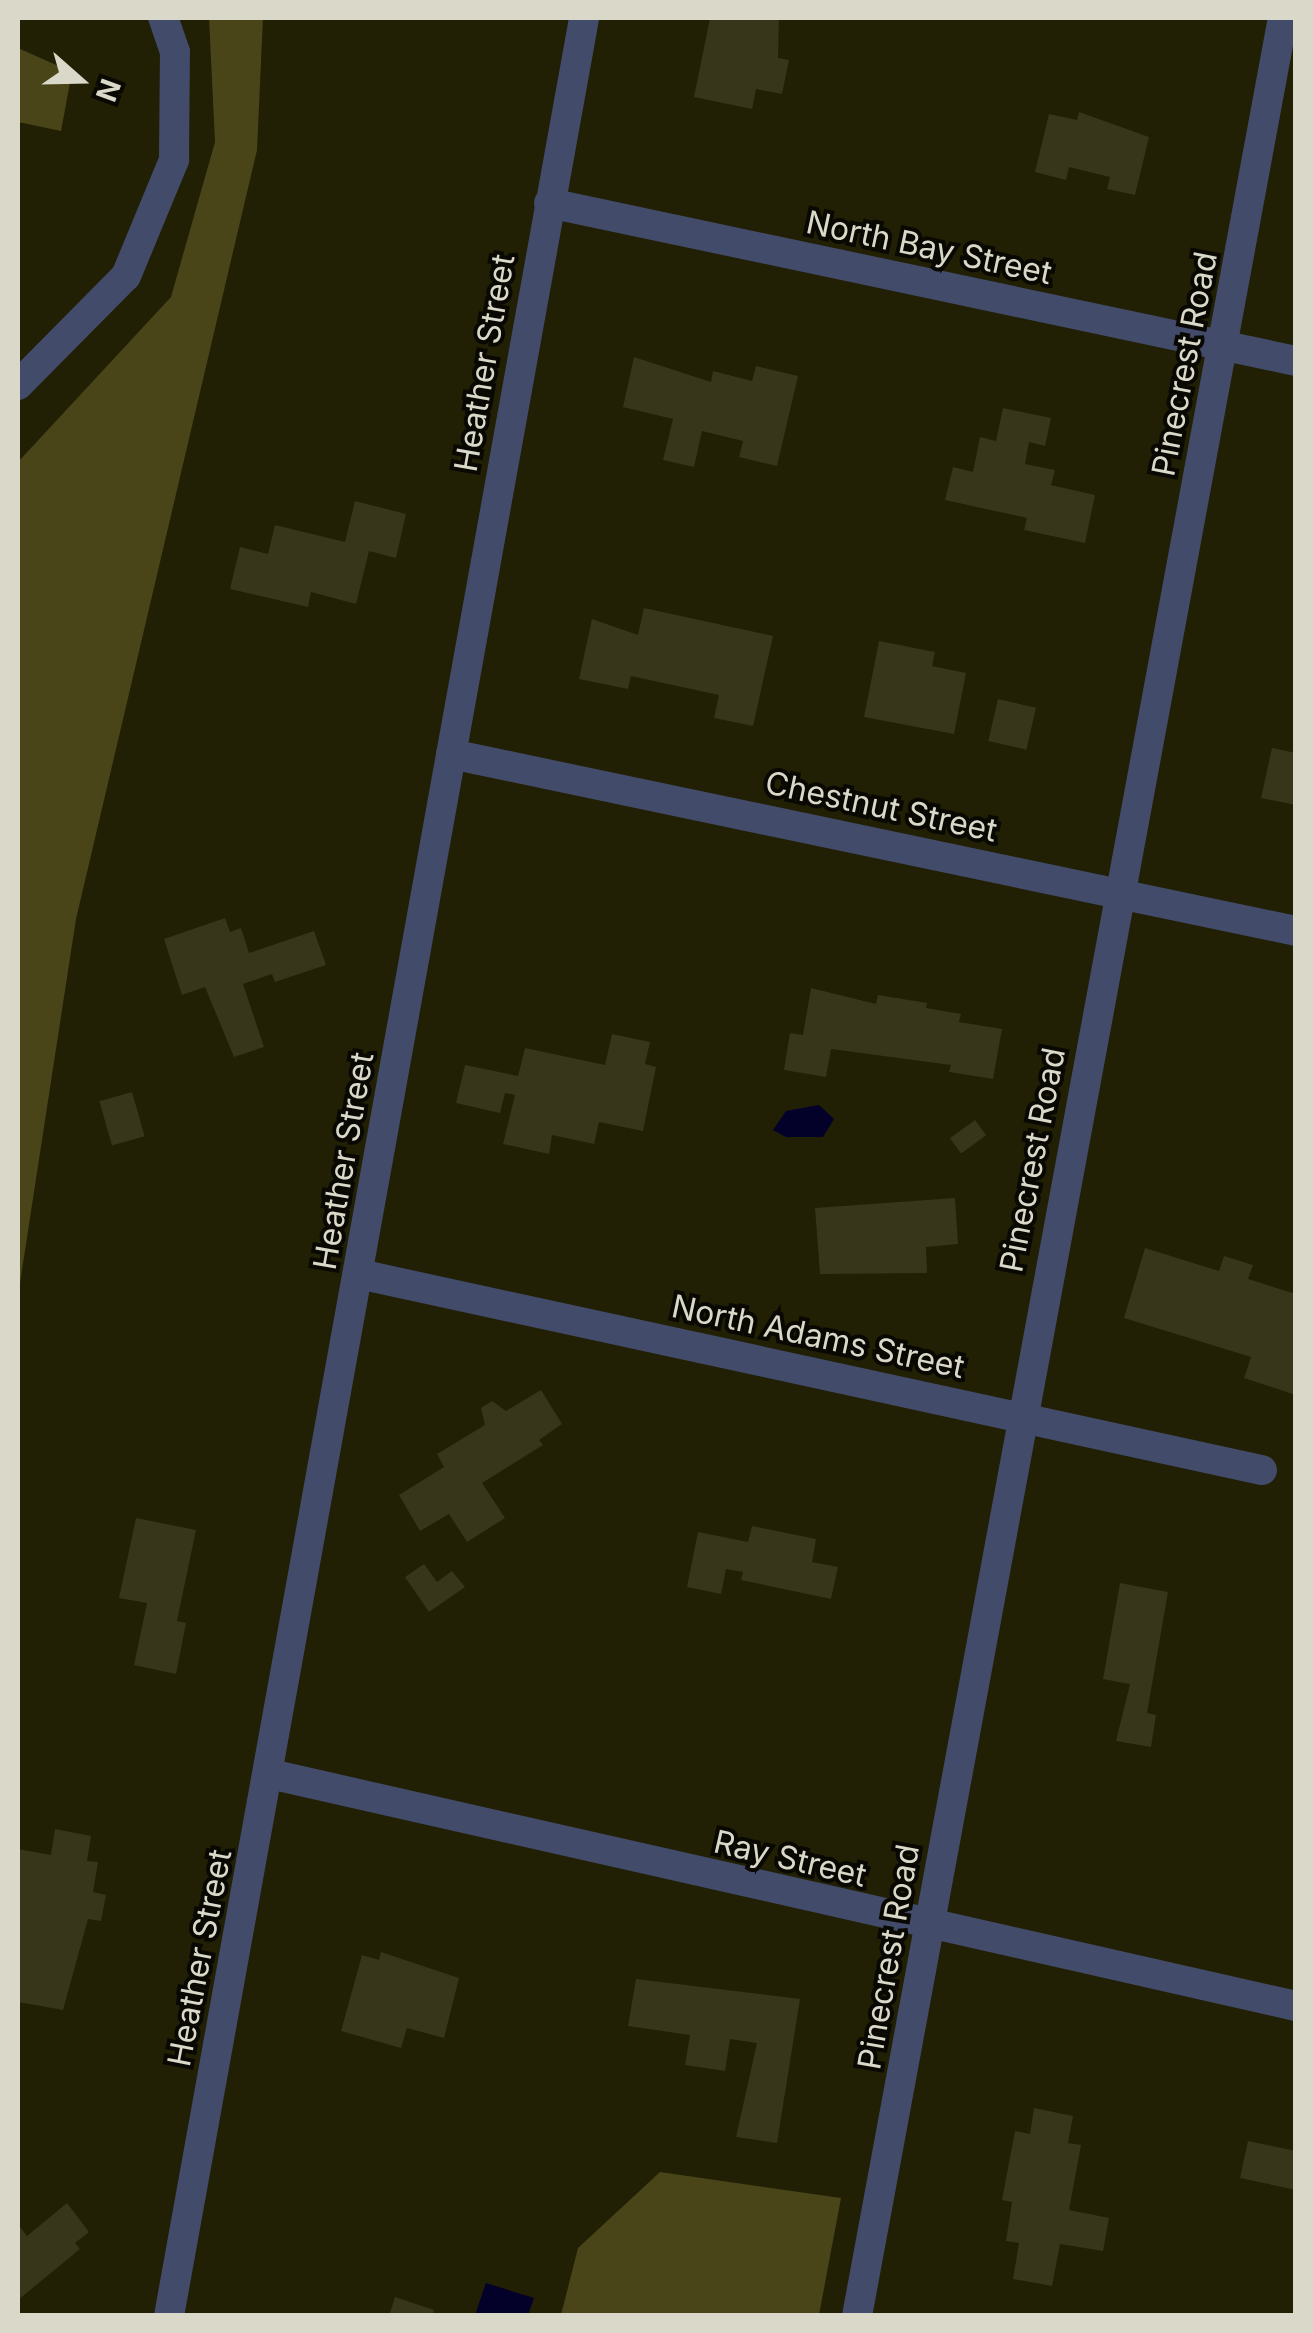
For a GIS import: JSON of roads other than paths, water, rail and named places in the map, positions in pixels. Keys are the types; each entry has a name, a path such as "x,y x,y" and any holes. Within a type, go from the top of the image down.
{"street":[{"path":"18,385 126,276 174,160 175,52 163,18"},
{"name":"Heather Street","path":"169,2316 270,1774 584,18"},
{"name":"Pinecrest Road","path":"857,2316 931,1927 1020,1417 1225,346 1283,18"},
{"name":"North Bay Street","path":"549,203 1296,360"},
{"name":"Chestnut Street","path":"451,754 1296,932"},
{"name":"North Adams Street","path":"359,1274 1262,1470"},
{"name":"Ray Street","path":"270,1774 931,1927 1296,2006"}]}
